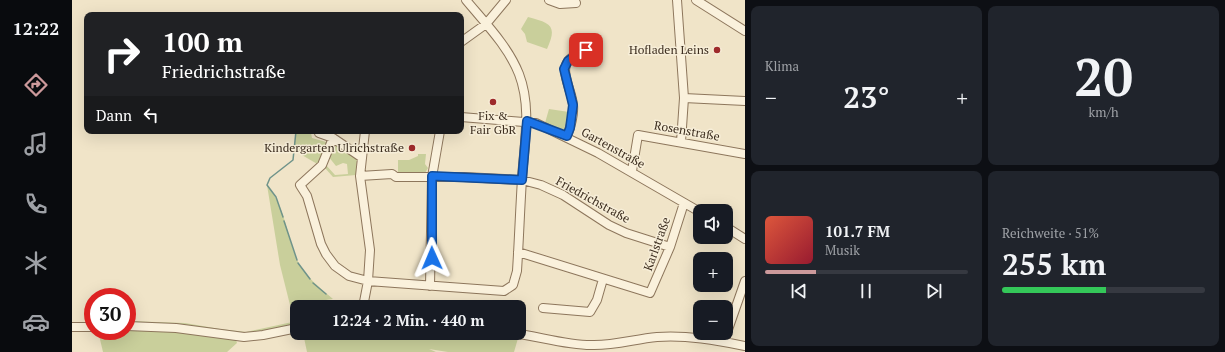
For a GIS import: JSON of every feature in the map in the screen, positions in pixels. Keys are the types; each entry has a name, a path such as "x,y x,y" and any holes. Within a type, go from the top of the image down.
{"street":[{"path":"333,138 322,165 301,184 300,188 307,196 321,244 330,260 349,276 368,281 504,291 513,285 517,271 527,106 519,74 509,54 466,0"},
{"path":"464,40 486,24 506,0"},
{"path":"549,0 565,5 576,1"},
{"path":"677,0 684,98 681,142"},
{"path":"696,0 745,31"},
{"path":"567,136 570,128 573,105 564,69 568,61 576,55"},
{"path":"684,98 745,101"},
{"name":"Gartenstraße","path":"464,117 527,121 567,136 632,171 693,208"},
{"path":"322,134 333,138 361,157"},
{"path":"364,300 368,281 370,250 360,176 365,134"},
{"path":"430,286 432,258 432,176 439,134"},
{"name":"Rosenstraße","path":"632,171 638,135 745,154"},
{"name":"Friedrichstraße","path":"360,176 392,174 396,177 432,176 522,180 541,185 563,195 609,225 626,233 670,246"},
{"name":"Karlstraße","path":"602,279 650,293 670,246 684,203"},
{"path":"733,232 745,239"},
{"path":"518,252 602,279 597,300 590,312 543,308"},
{"path":"724,342 745,281"},
{"path":"136,326 176,328 244,337 290,329"},
{"path":"72,327 84,327"},
{"path":"526,335 602,349 659,337 698,338 724,342 744,348"}],"green space":[{"path":"528,17 547,23 550,26 552,35 547,49 527,42 525,34 521,29"},
{"path":"549,109 569,112 564,130 545,123"},
{"path":"295,134 311,134 312,138 326,142 328,138 329,141 319,165 295,151"},
{"path":"333,144 336,144 357,159 356,175 333,177 325,168 326,165 335,175 348,174 347,164 343,163 336,166 328,156"},
{"path":"418,154 426,154 425,164 428,168 425,173 398,172 398,160 409,160 418,156"},
{"path":"267,185 282,212 293,250 300,266 313,281 333,299 290,300 290,305 280,265"},
{"path":"136,321 185,323 246,332 290,323 290,326 251,334 136,325"},
{"path":"136,330 175,330 236,340 237,343 227,352 103,352 100,340 136,340"},
{"path":"304,340 518,340 514,352 448,352 429,349 436,352 307,352"}],"waterway":[{"path":"283,217 276,197 267,185 270,178 293,160 296,134"},
{"path":"284,221 297,260"},
{"path":"298,263 310,279"},
{"path":"313,283 326,294"}],"place":[{"name":"Hofladen Leins","path":"717,50"},
{"name":"Fix & Fair GbR","path":"493,102"},
{"name":"Kindergarten Ulrichstraße","path":"412,148"}],"route":[{"path":"432,258 432,176 522,180 527,121 536,123 567,136 570,128 573,105 564,74 564,69 568,61 576,55 576,51 578,49 581,48 586,50"}]}
